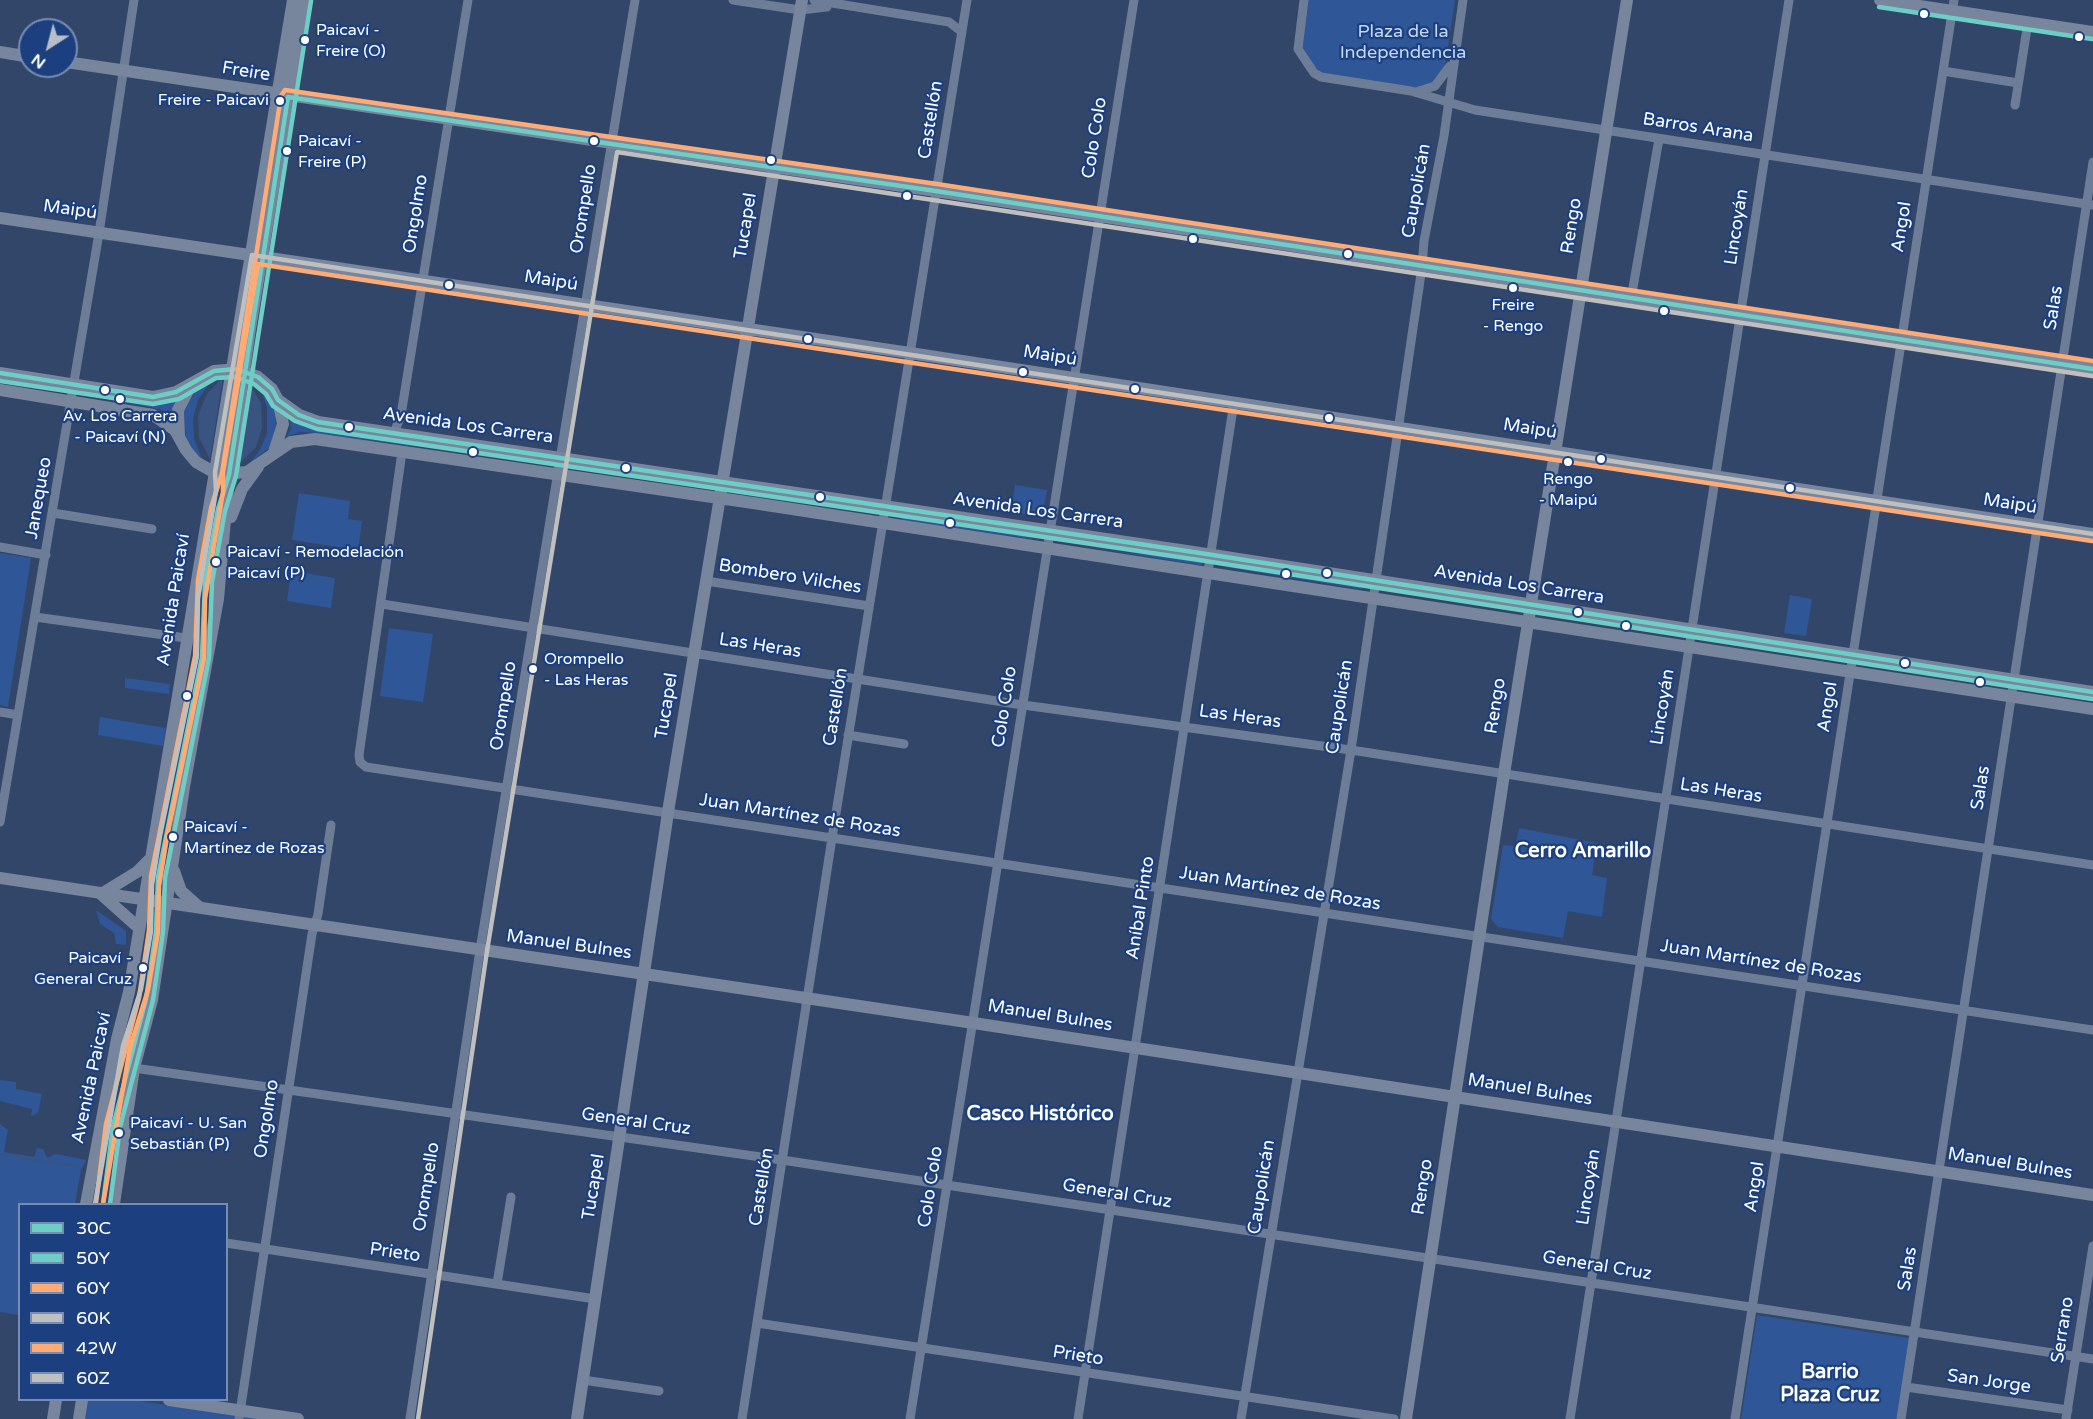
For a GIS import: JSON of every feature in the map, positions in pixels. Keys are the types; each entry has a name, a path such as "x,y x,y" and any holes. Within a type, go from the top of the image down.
{"main road":[{"name":"Avenida Paicaví","path":"283,96 292,0"},
{"name":"Avenida Paicaví","path":"86,1203 139,928 231,369 257,256 283,96 304,0"},
{"name":"Rengo","path":"1406,1419 1503,774 1627,0"},
{"path":"1880,0 1953,5 2028,22 2093,32"},
{"name":"Tucapel","path":"577,1419 668,813 801,5"},
{"path":"0,52 18,55"},
{"name":"Freire","path":"78,64 283,96 936,191 2093,369"},
{"name":"Maipú","path":"0,218 586,304 2093,534"},
{"name":"Avenida Paicaví","path":"114,1203 134,1068 152,1000 185,780 218,599 229,475 246,371 257,256"},
{"name":"Avenida Los Carrera","path":"0,373 153,397 176,392 208,374 231,369 246,371 267,384 278,400 312,421 1210,555 2093,692"},
{"path":"181,441 177,426 178,410 193,384"},
{"path":"0,390 153,415 170,425 196,462 215,472 229,475"},
{"path":"271,455 283,430 282,411 278,400"},
{"name":"Avenida Los Carrera","path":"229,475 247,472 291,442 308,438 1373,597 2093,709"},
{"path":"224,546 238,497 260,464"},
{"path":"139,928 101,894 137,872 149,860"},
{"path":"174,865 181,891 206,910"},
{"name":"Manuel Bulnes","path":"0,879 807,998 2093,1195"},
{"path":"79,1419 82,1401"},
{"path":"174,1401 239,1415 298,1419"},
{"path":"55,1410 66,1419"}],"street":[{"name":"Janequeo","path":"0,822 72,401 134,0"},
{"name":"Ongolmo","path":"394,433 401,415 468,0"},
{"name":"Orompello","path":"410,1419 480,950 560,475 635,0"},
{"path":"733,0 841,6"},
{"path":"814,0 949,22 962,32"},
{"name":"Castellón","path":"742,1419 848,735 967,0"},
{"name":"Colo Colo","path":"909,1419 948,1185 1048,531 1134,0"},
{"name":"Barros Arana","path":"1304,0 1297,46 1307,64 1321,78 1411,91 1475,110 2090,204"},
{"name":"Caupolicán","path":"1241,1419 1351,750 1424,241 1463,0"},
{"name":"Lincoyán","path":"1569,1419 1789,0"},
{"name":"Angol","path":"1735,1419 1953,5"},
{"path":"949,22 959,18 966,11"},
{"path":"2015,105 2028,22"},
{"path":"1411,91 1424,92 1435,87 1454,60"},
{"path":"1943,71 2018,83"},
{"path":"1631,299 1659,139"},
{"name":"Salas","path":"1901,1419 2061,364 2090,204 2093,162"},
{"name":"Aníbal Pinto","path":"1078,1419 1137,1048 1234,402"},
{"path":"382,604 402,452"},
{"path":"53,513 152,529"},
{"path":"0,547 46,555"},
{"name":"Bombero Vilches","path":"705,581 869,606"},
{"name":"Las Heras","path":"382,604 1022,705 1185,725 2093,865"},
{"name":"Juan Martínez de Rozas","path":"382,604 359,760 366,767 2093,1030"},
{"path":"35,616 186,638"},
{"path":"0,712 18,715"},
{"path":"848,735 904,744"},
{"name":"Ongolmo","path":"239,1415 288,1089 332,825"},
{"name":"General Cruz","path":"134,1068 783,1160 2093,1359"},
{"path":"497,1284 511,1197"},
{"name":"Prieto","path":"228,1243 595,1299"},
{"name":"Serrano","path":"2067,1415 2093,1246"},
{"name":"Prieto","path":"757,1323 1394,1419"},
{"path":"583,1380 659,1391"},
{"name":"San Jorge","path":"1906,1387 2067,1415"}],"green space":[{"name":"Plaza de la Independencia","path":"1307,0 1455,0 1445,66 1439,79 1420,89 1319,73 1302,51"},
{"path":"213,378 198,400 193,419 194,439 202,459 191,448 186,438 184,412 195,392"},
{"path":"261,390 274,408 276,427 270,447 249,464 260,450 267,433 267,407"},
{"path":"98,394 154,403 176,400 174,417 159,409 87,395"},
{"path":"290,419 315,427 556,465 315,433 301,432 287,436 291,429"},
{"path":"1015,485 1047,490 1042,517 1011,512"},
{"path":"299,493 350,501 348,519 362,521 358,550 292,540"},
{"path":"902,516 1030,535 1032,539 901,520"},
{"path":"1057,542 1136,554 1169,555 1205,562 1200,565"},
{"path":"0,553 31,558 8,707 0,705"},
{"path":"1230,564 1361,584 1364,587 1361,589 1225,567"},
{"path":"291,571 335,578 331,608 287,601"},
{"path":"1790,595 1812,599 1806,636 1784,633"},
{"path":"389,628 433,634 423,702 380,696"},
{"path":"125,678 170,684 169,694 125,688"},
{"path":"100,717 166,728 163,746 98,735"},
{"path":"1519,828 1597,843 1592,875 1607,878 1602,917 1568,911 1563,938 1498,927 1491,919 1503,845 1515,846"},
{"path":"96,910 126,931 126,945 116,944 114,933 100,924"},
{"path":"0,1080 16,1082 16,1089 42,1094 38,1113 31,1116 32,1109 0,1101"},
{"path":"0,1124 8,1130 4,1152 34,1157 37,1148 43,1149 47,1158 56,1154 86,1160 81,1170 75,1203 18,1203 18,1315 0,1312"},
{"path":"1757,1315 1909,1338 1897,1419 1741,1419"},
{"path":"86,1401 140,1401 262,1419 83,1419"}],"shaded area":[{"path":"223,377 210,459 199,438 198,415 207,394"},
{"path":"251,386 261,403 262,428 256,447 238,465"}],"waterway":[{"path":"0,1154 80,1167"}],"transit line":[{"name":"50Y","path":"110,1203 120,1127 153,1000 163,932 165,878 209,658 212,582 225,511 236,476 311,1"},
{"name":"50Y","path":"1879,7 2092,39"},
{"name":"60Y","path":"96,1203 106,1124 139,998 149,930 151,876 195,656 198,580 211,508 222,473 281,96 285,90 937,184 2093,361"},
{"name":"30C","path":"103,1203 113,1126 146,999 156,931 158,877 202,657 205,581 218,509 229,475 288,97 936,191 2093,369"},
{"name":"60Z","path":"418,1419 487,951 617,152 2092,376"},
{"name":"60K","path":"95,1203 123,1046 141,989 151,931 152,885 160,836 197,656 198,598 216,491 215,472 252,255 2093,534"},
{"name":"42W","path":"103,1203 130,1048 148,990 158,932 159,886 167,837 204,658 205,599 223,492 223,472 258,264 2092,541"},
{"name":"30C","path":"0,373 153,397 176,392 214,371 236,369 258,377 272,389 278,400 299,415 318,422 1200,553 2093,692"},
{"name":"50Y","path":"0,381 153,404 179,399 216,378 235,377 254,384 266,394 273,406 295,421 317,429 1199,560 2092,699"}],"place":[{"name":"Paicaví - Freire (O)","path":"305,40"},
{"name":"Freire - Paicavi","path":"280,101"},
{"name":"Paicaví - Freire (P)","path":"287,151"},
{"name":"Freire - Rengo","path":"1513,288"},
{"name":"Av. Los Carrera - Paicaví (N)","path":"120,399"},
{"name":"Rengo - Maipú","path":"1568,462"},
{"name":"Paicaví - Remodelación Paicaví (P)","path":"216,562"},
{"name":"Orompello - Las Heras","path":"533,669"},
{"name":"Paicaví - Martínez de Rozas","path":"173,837"},
{"name":"Paicaví - General Cruz","path":"143,968"},
{"name":"Paicaví - U. San Sebastián (P)","path":"119,1133"}],"district":[{"name":"Cerro Amarillo","path":"1583,852"},
{"name":"Casco Histórico","path":"1040,1115"},
{"name":"Barrio Plaza Cruz","path":"1830,1384"}]}
